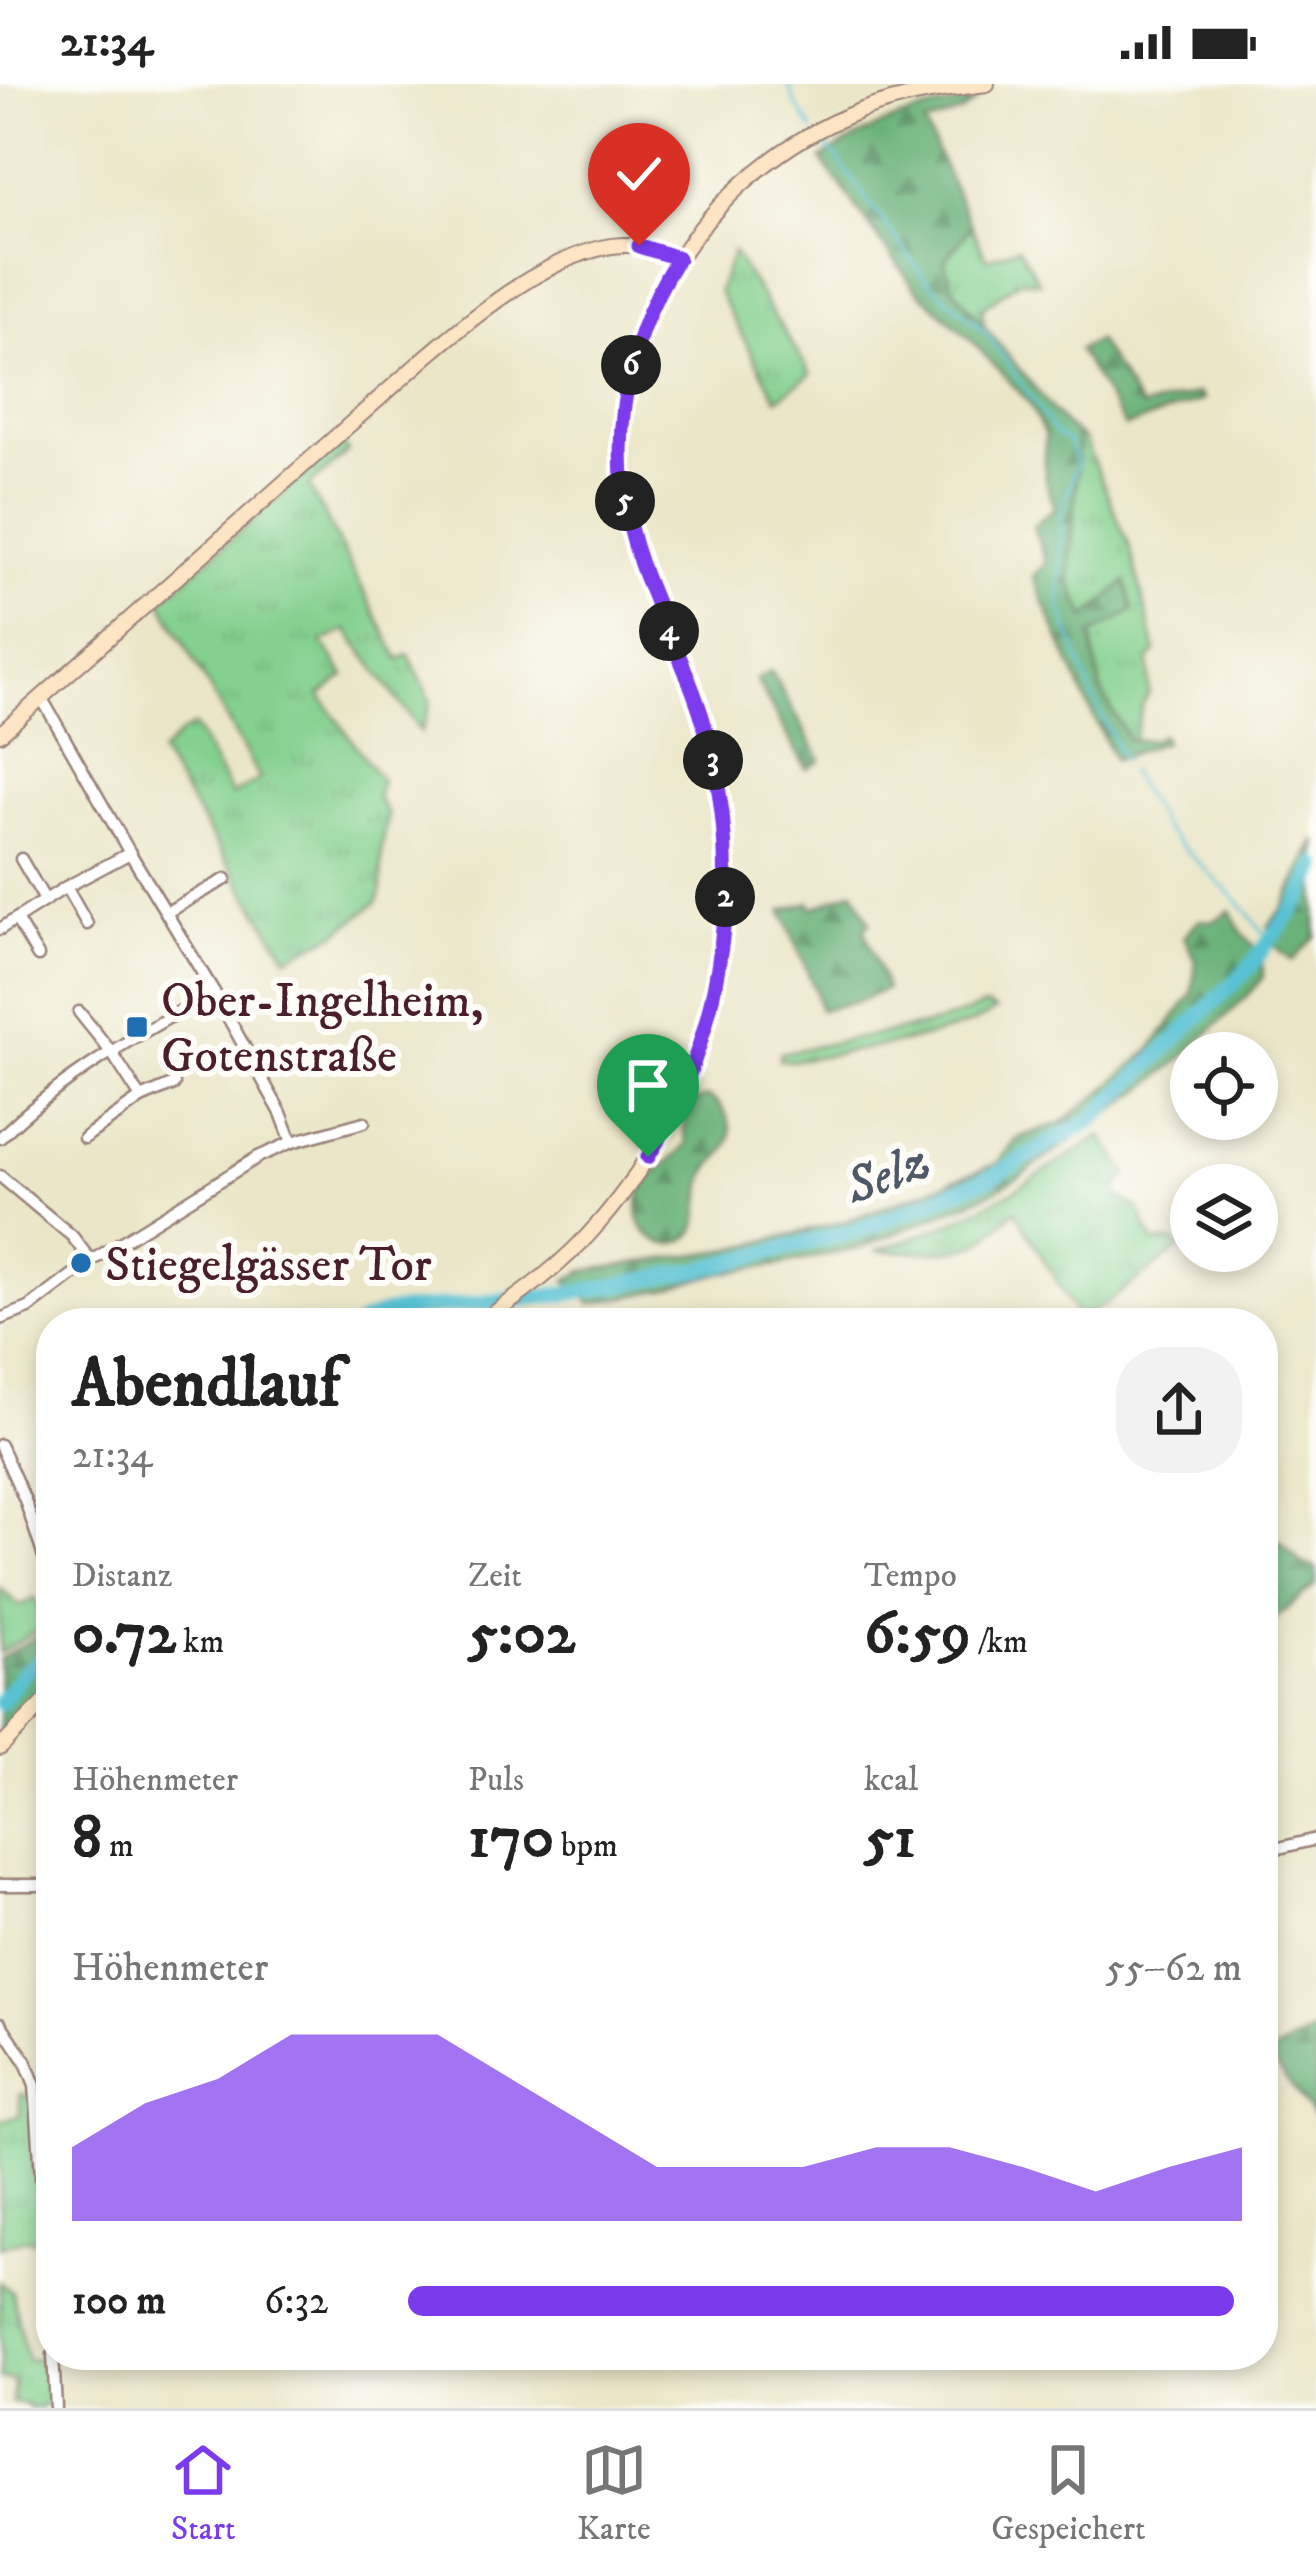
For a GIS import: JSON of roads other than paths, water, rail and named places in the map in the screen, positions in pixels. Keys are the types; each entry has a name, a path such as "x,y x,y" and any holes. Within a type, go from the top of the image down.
{"main road":[{"path":"501,1308 564,1258 634,1178 662,1135 693,1065 714,993 724,926 720,795 701,714 634,546 621,465 624,399 651,305 674,264 734,192 801,140 897,99 987,84"},
{"path":"0,734 488,307 572,257 614,246 639,246 674,264"},
{"path":"0,1748 36,1711"}],"street":[{"path":"41,697 214,992 281,1112 292,1142"},
{"path":"8,924 130,853"},
{"path":"21,860 45,900"},
{"path":"167,912 226,879"},
{"path":"65,887 87,924"},
{"path":"0,909 38,956"},
{"path":"0,1138 112,1053 214,992"},
{"path":"79,1012 141,1098"},
{"path":"84,1138 141,1098 174,1084"},
{"path":"0,1319 29,1308 91,1261 258,1156 364,1122"},
{"path":"0,1176 72,1236 91,1261"},
{"path":"0,1444 36,1533"},
{"path":"1278,1848 1316,1839"},
{"path":"0,1885 36,1885"},
{"path":"0,2023 25,2060 36,2100"},
{"path":"54,2370 56,2408"}],"waterway":[{"path":"788,84 812,130"},
{"path":"818,138 928,282 986,332 1055,433 1069,442 1077,463 1061,516 1060,606 1093,698 1124,761"},
{"path":"1129,771 1165,830 1237,900 1269,939"},
{"name":"Selz","path":"433,1308 568,1294 698,1270 860,1230 993,1176 1092,1120 1248,969 1301,899 1316,866"},
{"name":"Selz","path":"0,1703 36,1664"}],"place":[{"name":"Ober-Ingelheim, Gotenstraße","path":"137,1027"},
{"name":"Stiegelgässer Tor","path":"81,1263"}]}
